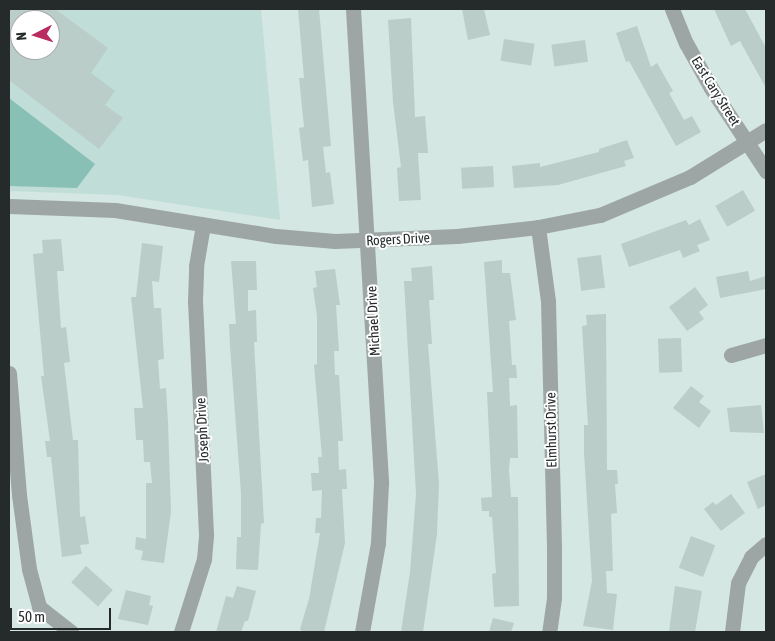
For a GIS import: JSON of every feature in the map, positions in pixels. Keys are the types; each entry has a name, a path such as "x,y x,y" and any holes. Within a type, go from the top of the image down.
{"street":[{"name":"Michael Drive","path":"353,9 369,241 381,484 378,543 362,632"},
{"name":"East Cary Street","path":"672,9 707,80 766,171"},
{"name":"Rogers Drive","path":"9,206 115,210 276,236 369,241 538,228 600,215 657,194 766,130"},
{"name":"Joseph Drive","path":"181,632 204,558 206,534 195,302 196,266 203,225"},
{"name":"Elmhurst Drive","path":"538,228 548,301 554,550 549,632"},
{"path":"731,355 766,345"},
{"path":"9,373 19,495 29,569 39,607 71,632"},
{"path":"732,632 738,583 751,557 766,544"}],"shaded area":[{"path":"9,9 261,9 280,220 118,195 9,191"}],"green space":[{"path":"9,98 95,164 77,188 9,186"}],"building":[{"path":"9,9 56,10 10,10 10,60 60,60 60,13 108,48 91,73 115,91 105,105 123,118 99,149 9,80"},
{"path":"298,9 319,9 331,146 323,147 326,173 330,172 334,204 312,207 308,160 303,161 299,128 304,127 299,78 304,78"},
{"path":"462,9 484,9 490,35 468,40"},
{"path":"714,9 745,9 766,48 766,88 740,41 731,46"},
{"path":"411,18 415,117 425,116 428,153 418,153 421,200 399,201 397,168 401,167 393,102 388,20"},
{"path":"637,26 651,67 657,63 673,91 669,93 684,120 692,116 701,132 676,146 629,61 626,62 616,33"},
{"path":"504,39 535,44 531,66 501,61"},
{"path":"585,40 588,62 554,67 551,45"},
{"path":"627,140 634,158 624,161 626,166 558,185 514,188 512,166 540,163 540,167 599,152 599,149"},
{"path":"493,166 494,187 462,189 461,168"},
{"path":"743,190 755,211 727,227 715,206"},
{"path":"700,219 710,240 697,245 700,251 683,258 680,250 629,267 621,244 686,220 689,225"},
{"path":"61,239 64,271 57,271 61,328 66,327 70,362 64,363 73,440 78,440 80,517 85,516 89,544 80,545 82,554 62,557 51,457 47,457 45,441 50,441 41,376 44,376 33,254 43,253 42,240"},
{"path":"142,243 163,246 159,282 152,281 154,308 161,308 164,359 158,360 160,389 166,388 168,422 171,512 164,563 141,560 143,551 135,549 136,537 146,539 146,483 152,483 150,462 144,462 143,440 136,440 134,408 143,408 131,297 136,297"},
{"path":"601,255 605,288 581,291 577,258"},
{"path":"502,260 502,273 510,273 516,320 509,321 512,365 516,365 517,378 509,378 510,406 517,405 518,458 510,458 509,470 511,497 518,497 519,606 494,607 492,574 496,573 492,517 489,517 489,511 482,511 481,498 492,497 487,392 493,392 484,262"},
{"path":"231,261 256,261 257,290 248,290 248,311 256,310 257,342 254,342 264,523 261,524 258,570 236,569 237,537 241,537 241,493 229,324 236,324"},
{"path":"432,266 434,300 429,300 432,344 428,344 439,484 437,534 423,632 401,632 410,572 416,494 404,281 412,281 411,268"},
{"path":"335,269 340,305 336,305 339,351 334,351 335,375 339,375 343,441 338,441 339,470 346,469 347,489 342,489 345,543 324,632 303,632 300,629 309,599 320,533 315,533 316,518 321,518 322,490 312,491 311,473 319,473 318,457 322,457 314,365 317,364 317,316 313,288 317,287 315,271"},
{"path":"748,271 750,281 766,276 766,289 720,298 716,277"},
{"path":"695,287 708,305 699,312 704,319 687,331 669,307"},
{"path":"606,314 607,470 617,470 618,484 615,484 617,513 611,514 613,571 606,571 607,593 617,594 613,630 583,626 592,581 584,453 584,425 588,425 582,326 587,325 586,315"},
{"path":"681,338 682,372 659,373 658,339"},
{"path":"691,386 704,396 699,402 711,411 699,428 673,408"},
{"path":"761,405 764,433 730,432 727,408"},
{"path":"766,474 766,505 758,509 747,482"},
{"path":"731,494 745,513 721,531 704,509 713,502 716,505"},
{"path":"691,536 715,545 703,577 679,568"},
{"path":"86,566 113,590 98,606 71,582"},
{"path":"237,586 256,591 248,621 245,621 241,632 216,632 226,596 233,598"},
{"path":"675,586 702,591 695,632 669,632"},
{"path":"126,590 151,596 149,605 153,606 148,625 118,619"},
{"path":"493,618 514,623 511,632 489,632"}]}
